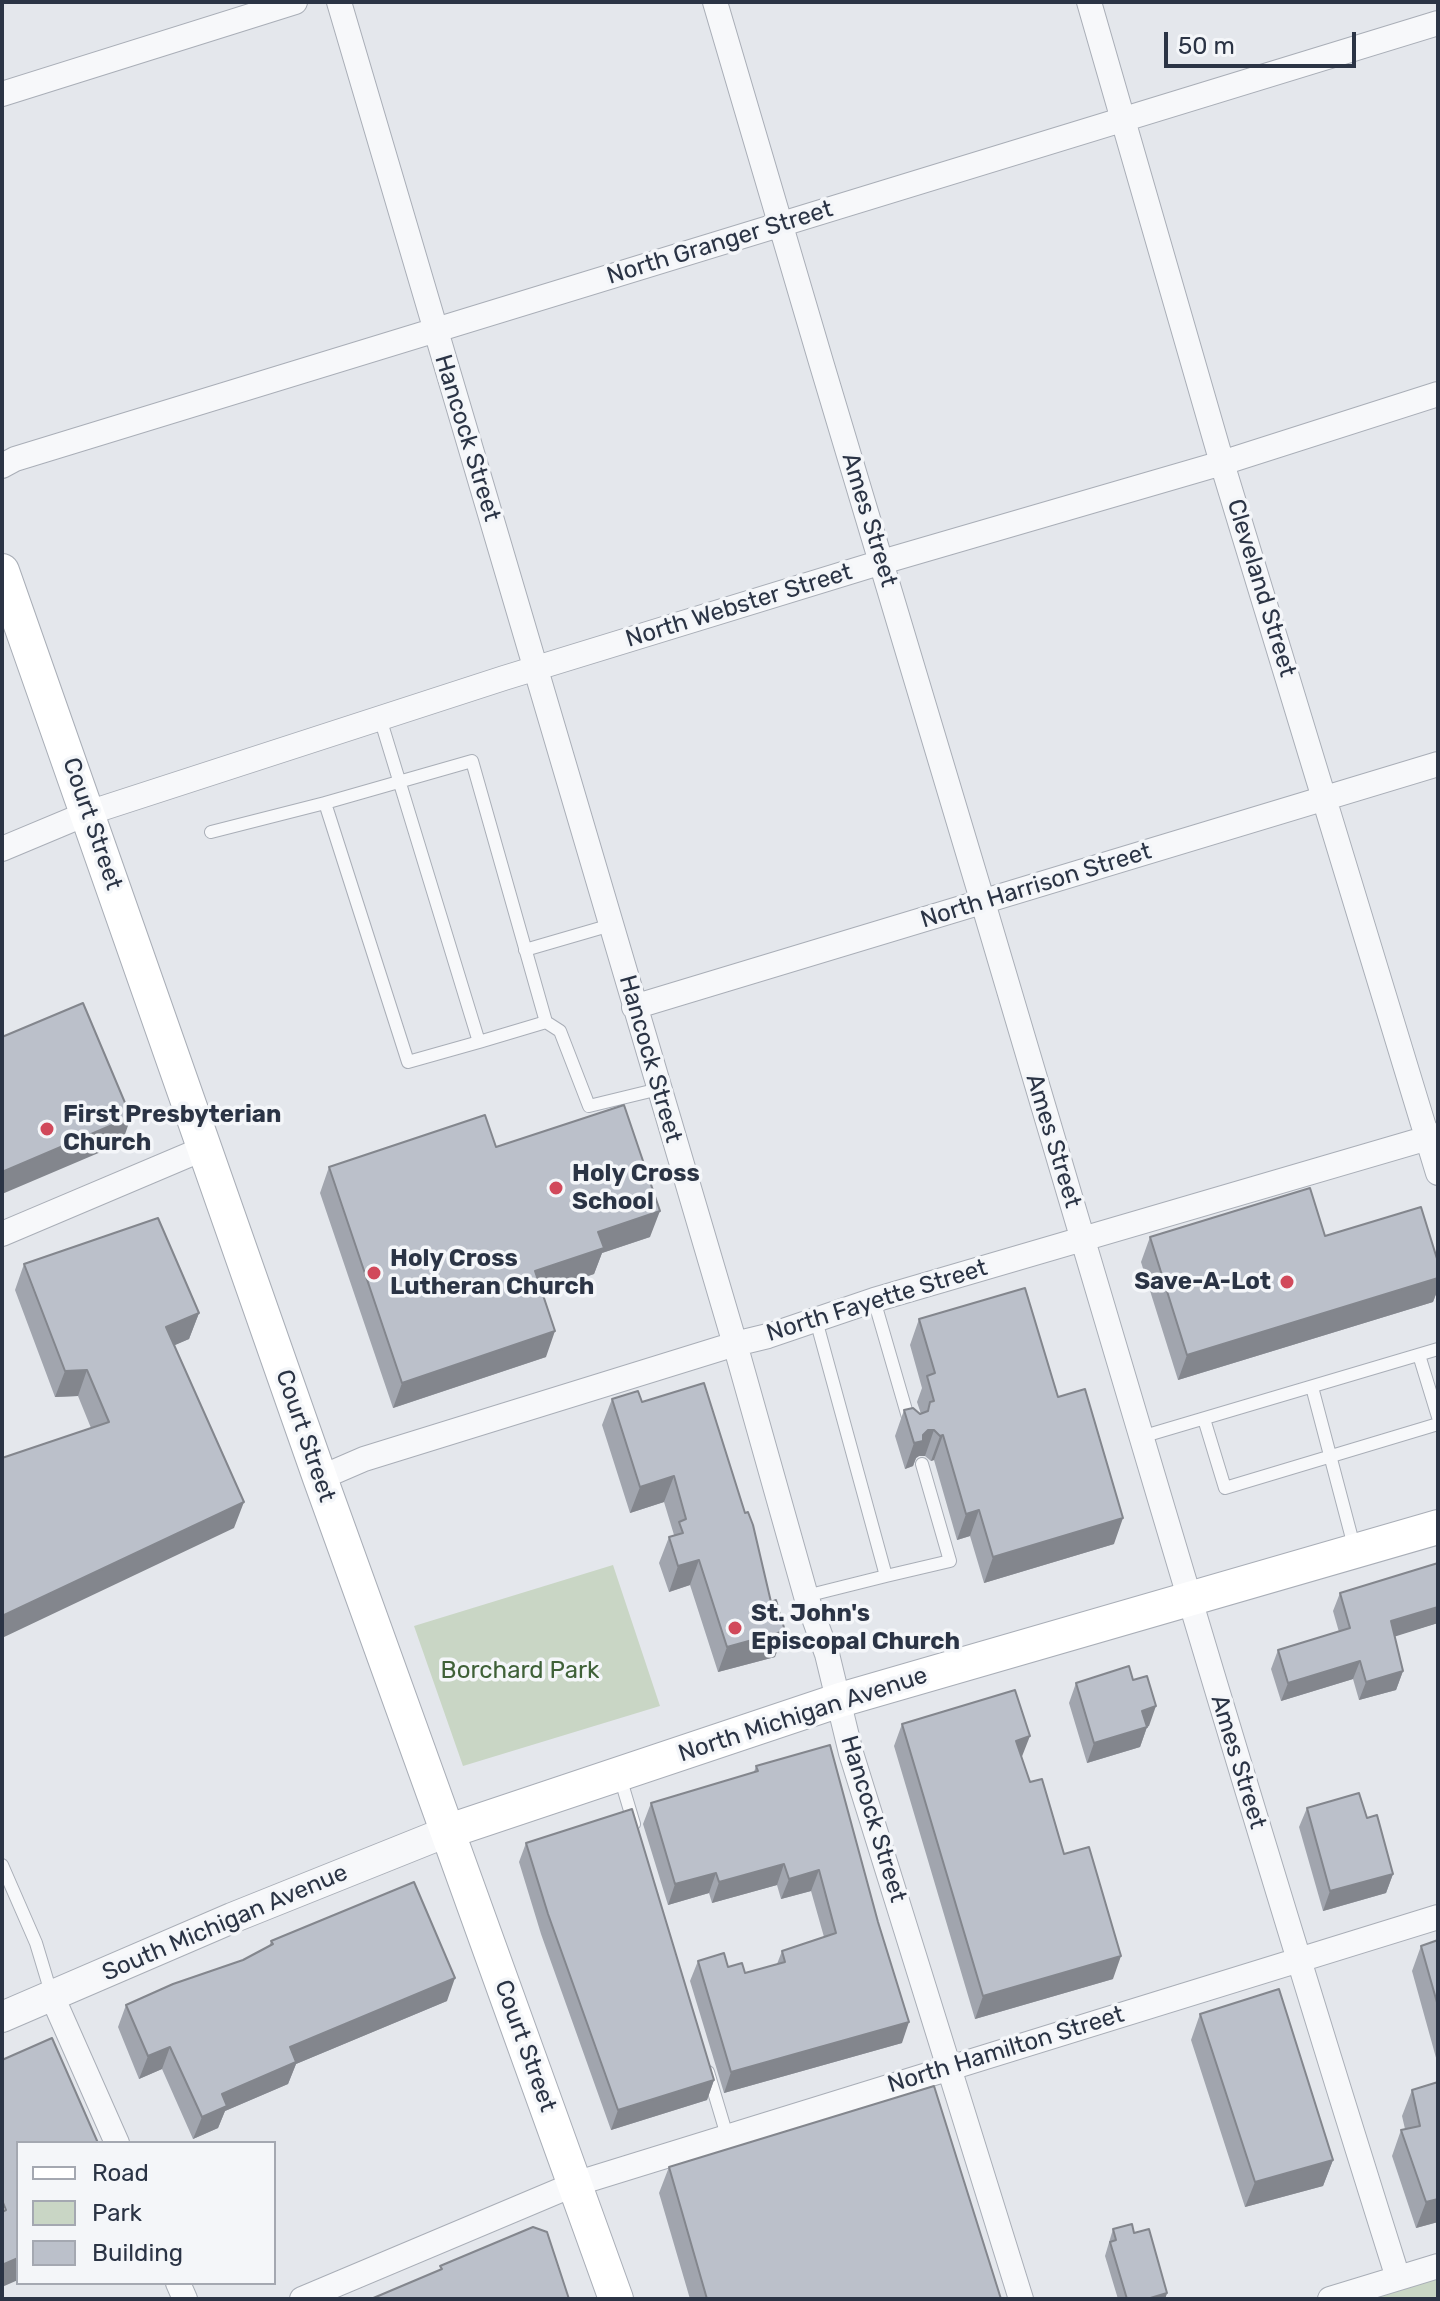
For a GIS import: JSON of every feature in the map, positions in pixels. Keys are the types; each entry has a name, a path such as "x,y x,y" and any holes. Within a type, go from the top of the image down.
{"main road":[{"name":"Court Street","path":"2,571 320,1478 616,2299"},
{"name":"North Michigan Avenue","path":"449,1831 840,1700 1438,1527"}],"street":[{"path":"2,94 295,2"},
{"name":"Hancock Street","path":"339,2 735,1344 806,1596 840,1700 851,1753 1021,2299"},
{"name":"Ames Street","path":"715,2 1297,1959 1398,2278"},
{"name":"Cleveland Street","path":"1089,2 1222,463 1433,1137 1438,1173"},
{"name":"North Granger Street","path":"2,466 15,459 1438,23"},
{"name":"North Webster Street","path":"2,849 88,813 536,668 882,562 1222,463 1438,394"},
{"name":"North Harrison Street","path":"634,1007 1438,764"},
{"name":"North Fayette Street","path":"320,1478 364,1459 874,1300 1433,1137"},
{"path":"2,1234 205,1148"},
{"name":"South Michigan Avenue","path":"2,2017 232,1918 449,1831"},
{"name":"North Hamilton Street","path":"302,2299 575,2184 1438,1917"},
{"path":"52,1996 116,2141"},
{"path":"1330,2299 1438,2266"}],"lane":[{"path":"380,718 479,1042"},
{"path":"211,832 472,761 546,1022 560,1031 589,1106 659,1089"},
{"path":"325,803 408,1062 546,1022"},
{"path":"525,950 611,925"},
{"path":"874,1300 912,1431"},
{"path":"816,1320 886,1576"},
{"path":"1141,1437 1438,1349"},
{"path":"1419,1355 1438,1417"},
{"path":"1312,1387 1356,1552"},
{"path":"1204,1419 1225,1488 1438,1424"},
{"path":"806,1596 950,1561 922,1464"},
{"path":"619,1774 636,1830"},
{"path":"2,1865 36,1943 52,1996"},
{"path":"704,2057 728,2139"}],"green space":[{"name":"Borchard Park","path":"613,1565 660,1706 463,1766 414,1626"},
{"path":"1438,2278 1438,2299 1372,2299"}],"building":[{"path":"83,1003 131,1117 2,1172 2,1037"},
{"path":"624,1105 660,1211 598,1232 604,1248 535,1271 555,1331 402,1383 329,1167 485,1115 496,1147"},
{"name":"Save-A-Lot","path":"1310,1188 1325,1236 1421,1207 1438,1262 1438,1278 1187,1355 1150,1237"},
{"path":"158,1218 199,1313 166,1327 244,1502 2,1616 2,1458 109,1422 87,1370 65,1371 24,1264"},
{"path":"1025,1288 1058,1397 1085,1389 1123,1518 993,1557 979,1510 966,1514 943,1435 928,1430 923,1435 923,1441 914,1443 904,1410 913,1408 920,1414 928,1411 930,1402 934,1401 927,1376 935,1373 919,1319"},
{"path":"704,1383 745,1513 748,1512 753,1525 771,1602 776,1600 785,1631 727,1647 699,1560 678,1566 669,1537 683,1533 679,1522 686,1519 674,1476 640,1487 612,1399 638,1391 642,1402"},
{"path":"1438,1563 1438,1607 1391,1621 1403,1671 1366,1682 1360,1661 1288,1683 1278,1650 1350,1628 1340,1593"},
{"path":"1129,1666 1133,1680 1147,1676 1156,1706 1142,1711 1147,1727 1094,1743 1076,1683"},
{"path":"1015,1690 1030,1736 1016,1741 1030,1782 1042,1779 1064,1854 1089,1847 1121,1956 983,1996 902,1724"},
{"path":"830,1745 909,2022 731,2072 698,1961 724,1953 728,1967 742,1963 745,1973 785,1962 782,1951 836,1933 819,1870 789,1879 784,1864 719,1882 716,1873 675,1884 651,1803 758,1771 756,1766"},
{"path":"1359,1793 1367,1818 1377,1815 1393,1874 1330,1891 1307,1808"},
{"path":"632,1809 714,2080 618,2110 526,1843"},
{"path":"414,1882 455,1978 290,2047 296,2062 222,2094 227,2106 202,2117 170,2047 148,2056 126,2005 173,1984 243,1960 273,1944 271,1941"},
{"path":"1438,1940 1438,2006 1421,1946"},
{"path":"1279,1989 1333,2160 1255,2182 1200,2014"},
{"path":"52,2038 97,2141 16,2141 16,2259 2,2265 2,2212 6,2210 2,2200 2,2060"},
{"path":"1438,2082 1438,2199 1426,2202 1401,2130 1420,2126 1412,2090"},
{"path":"934,2086 1001,2299 707,2299 669,2167"},
{"path":"1132,2224 1134,2233 1149,2229 1167,2293 1147,2299 1127,2299 1110,2242 1116,2240 1113,2229"},
{"path":"533,2227 547,2232 569,2299 371,2299 442,2269 440,2266"}],"place":[{"name":"First Presbyterian Church","path":"47,1129"},
{"name":"Holy Cross School","path":"556,1188"},
{"name":"Holy Cross Lutheran Church","path":"374,1273"},
{"name":"Save-A-Lot","path":"1287,1282"},
{"name":"St. John's Episcopal Church","path":"735,1628"}]}
